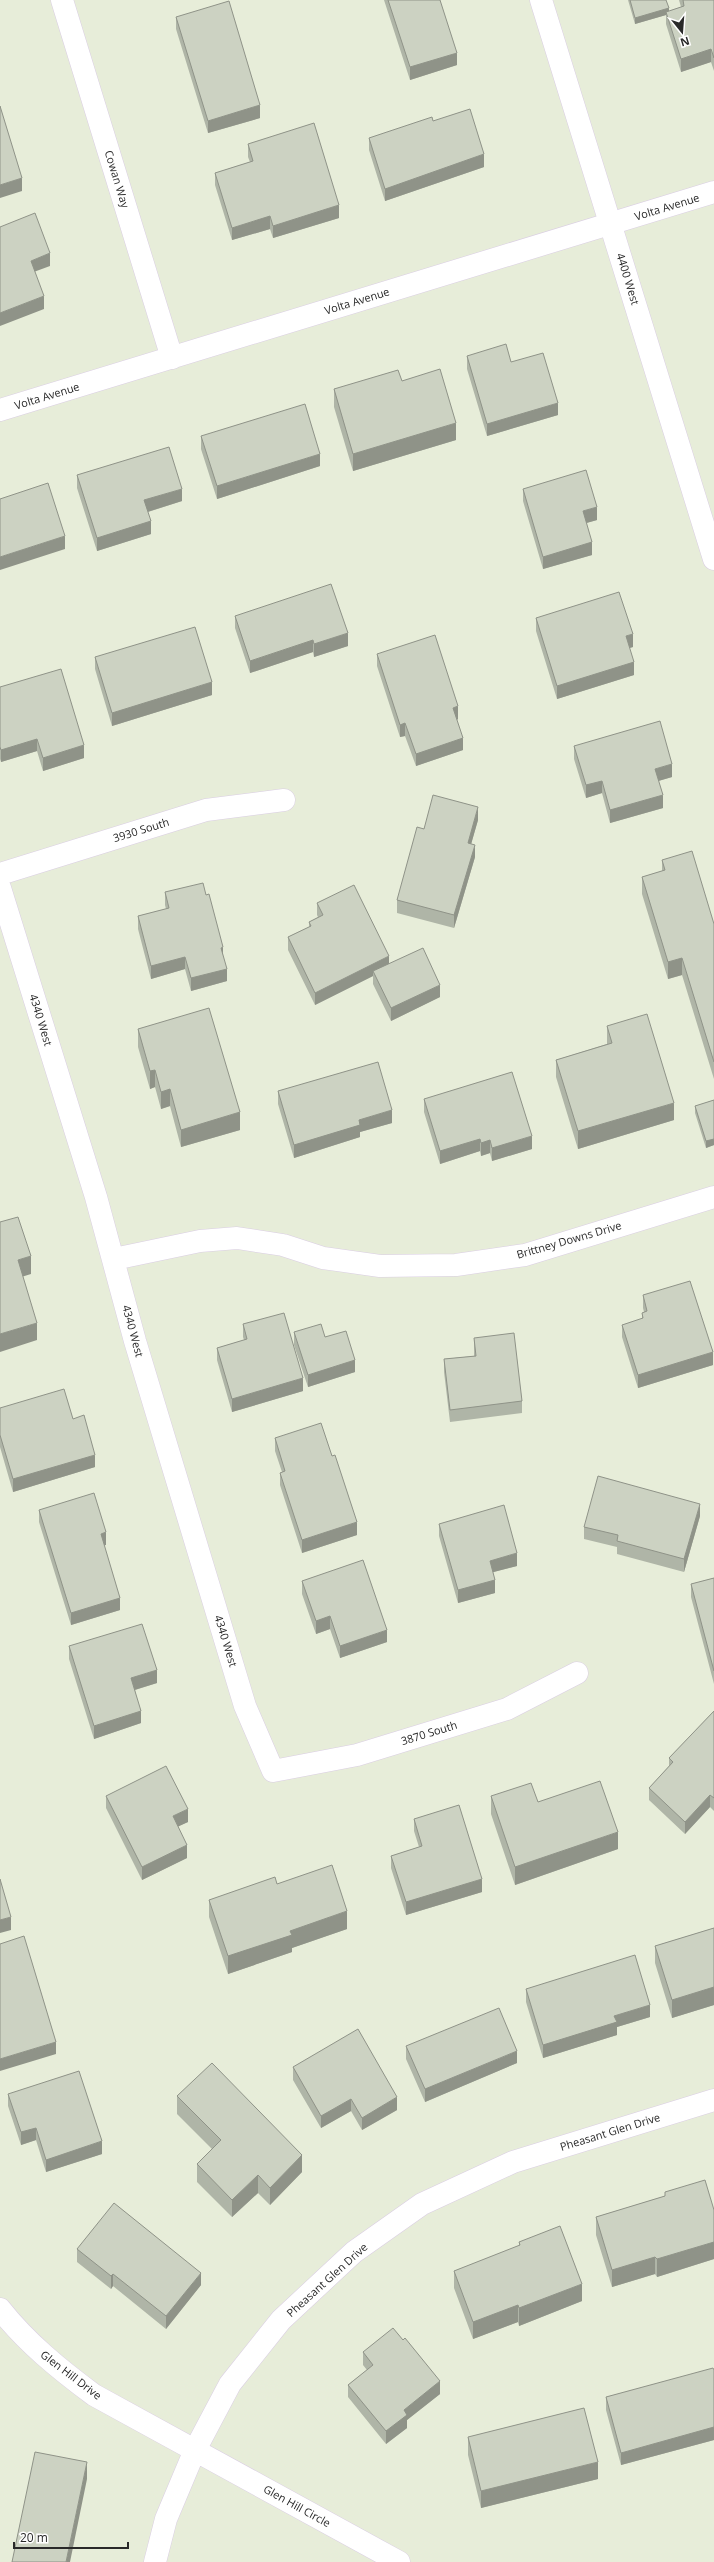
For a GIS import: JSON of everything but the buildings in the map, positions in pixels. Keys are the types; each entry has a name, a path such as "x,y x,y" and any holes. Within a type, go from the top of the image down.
{"street":[{"name":"Cowan Way","path":"62,0 172,358"},
{"name":"4400 West","path":"542,0 714,559"},
{"name":"Volta Avenue","path":"0,410 714,192"},
{"name":"3930 South","path":"0,874 206,810 284,800"},
{"name":"4340 West","path":"0,888 114,1259 135,1341 245,1706 273,1771"},
{"name":"Brittney Downs Drive","path":"114,1259 200,1241 237,1238 283,1245 323,1258 380,1266 456,1265 525,1255 714,1197"},
{"name":"3870 South","path":"273,1771 357,1755 507,1709 577,1673"},
{"name":"Pheasant Glen Drive","path":"155,2562 166,2519 195,2450 230,2384 281,2320 354,2252 422,2204 513,2162 714,2100"},
{"name":"Glen Hill Drive","path":"0,2309 18,2331 58,2368 94,2395 195,2450"},
{"name":"Glen Hill Circle","path":"195,2450 399,2562"}]}
